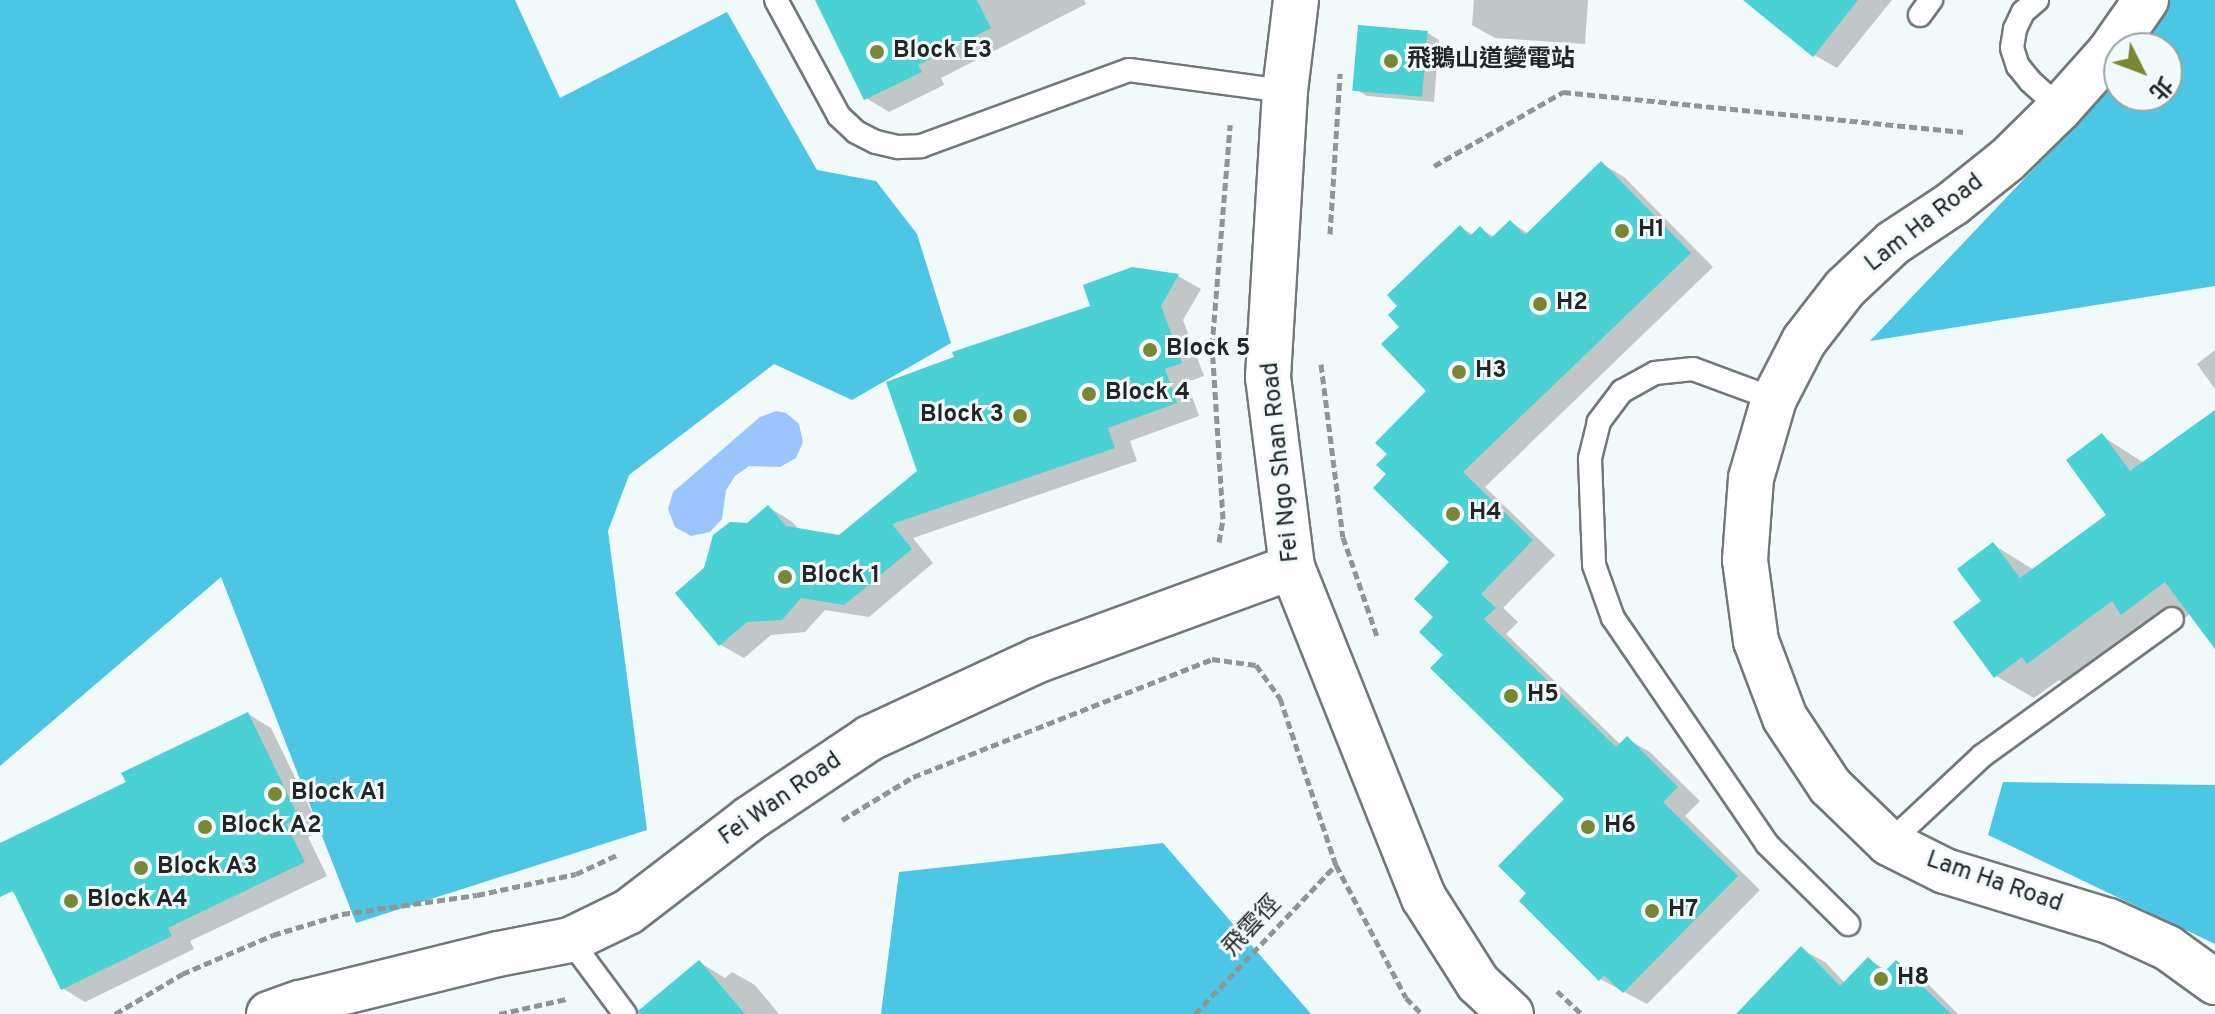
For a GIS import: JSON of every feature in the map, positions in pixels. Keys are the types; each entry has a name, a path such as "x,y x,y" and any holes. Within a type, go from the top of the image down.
{"street":[{"name":"Fei Ngo Shan Road","path":"1296,0 1285,91 1268,377 1292,567 1424,898 1478,983 1511,1014"},
{"name":"Lam Ha Road","path":"2146,0 2109,53 2060,108 2007,160 1952,204 1893,243 1845,288 1804,341 1774,399 1751,478 1745,560 1756,641 1785,718 1830,786 1889,843 1945,871 2109,921 2168,948 2215,982"},
{"name":"Fei Wan Road","path":"269,1014 452,965 570,940 628,912 749,819 870,738 1038,660 1292,567"}],"lane":[{"path":"776,0 839,116 856,132 876,142 898,147 921,146 1129,70 1285,91"},
{"path":"2037,0 2023,12 2015,29 2012,48 2024,74 2060,108"},
{"path":"1774,399 1693,369 1655,373 1622,391 1599,422 1590,459 1594,565 1613,618 1767,844 1848,924"},
{"path":"1889,843 1982,756 2172,619"},
{"path":"570,940 625,1014"}],"path":[{"path":"1329,241 1341,60"},
{"path":"1218,547 1223,519 1212,346 1224,171 1235,85"},
{"path":"1434,166 1563,92 1976,134"},
{"path":"1322,349 1321,364 1343,537 1379,643"},
{"path":"833,826 913,777 1212,659 1256,665 1280,698 1336,865 1406,998 1422,1014"},
{"path":"115,1014 182,974 273,935 342,914 477,895 576,874 626,851"},
{"name":"飛雲徑","path":"1195,1014 1336,865"},
{"path":"499,1014 557,1003 600,983"},
{"path":"1549,984 1582,1014"}],"shaded area":[{"path":"0,0 515,0 560,98 727,12 817,170 876,181 917,234 951,343 852,400 774,364 629,475 608,531 647,830 356,923 221,577 0,766"},
{"path":"2165,0 2215,0 2215,286 1870,341 2046,156 2103,82 2103,112 2183,112 2183,32 2141,32"},
{"path":"776,411 786,413 799,424 803,442 796,458 780,467 749,466 735,476 726,490 722,519 710,532 691,536 675,527 668,509 673,492 760,417"},
{"path":"2003,782 2215,785 2215,944 1988,835"},
{"path":"1163,843 1311,1014 881,1014 899,872"}],"building":[{"path":"815,0 977,0 991,28 918,65 922,72 864,100"},
{"path":"1743,0 1858,0 1813,57"},
{"name":"飛鵝山道變電站","path":"1358,25 1428,31 1422,97 1352,91"},
{"path":"1601,161 1691,253 1463,472 1533,540 1481,594 1496,608 1484,619 1616,747 1627,736 1678,787 1663,802 1738,876 1623,993 1604,975 1599,981 1519,901 1526,893 1498,866 1564,799 1430,668 1443,655 1419,632 1433,617 1414,599 1449,562 1373,488 1386,474 1376,465 1387,454 1375,443 1426,391 1381,344 1399,327 1388,315 1397,306 1387,295 1460,225 1470,236 1480,226 1491,238 1510,220 1525,235"},
{"path":"1132,267 1179,274 1161,306 1182,363 1165,369 1177,403 1108,428 1115,448 892,524 912,549 844,605 801,598 782,620 747,622 719,646 675,593 704,568 713,535 730,522 747,523 768,505 786,526 839,535 917,471 886,382 954,357 952,352 1090,306 1083,285"},
{"path":"2215,410 2215,649 2165,582 2121,615 2112,601 2027,664 2022,657 1994,678 1953,622 1981,601 1957,569 1993,542 2020,578 2106,515 2066,460 2102,433 2130,471"},
{"path":"248,712 299,818 286,824 305,862 168,928 172,936 61,990 13,891 0,897 0,843 126,782 121,773"},
{"name":"H8","path":"1801,946 1840,986 1868,957 1884,972 1896,960 1951,1014 1736,1014"},
{"path":"699,960 745,1014 639,1014 638,1011"}],"place":[{"name":"Block E3","path":"877,52"},
{"name":"飛鵝山道變電站","path":"1391,61"},
{"name":"H1","path":"1622,231"},
{"name":"H2","path":"1540,304"},
{"name":"Block 5","path":"1150,350"},
{"name":"H3","path":"1459,372"},
{"name":"Block 4","path":"1089,394"},
{"name":"Block 3","path":"1020,416"},
{"name":"H4","path":"1453,514"},
{"name":"Block 1","path":"785,577"},
{"name":"H5","path":"1511,696"},
{"name":"Block A1","path":"275,794"},
{"name":"Block A2","path":"205,827"},
{"name":"H6","path":"1588,827"},
{"name":"Block A3","path":"141,868"},
{"name":"Block A4","path":"71,901"},
{"name":"H7","path":"1652,911"},
{"name":"H8","path":"1881,979"}]}
